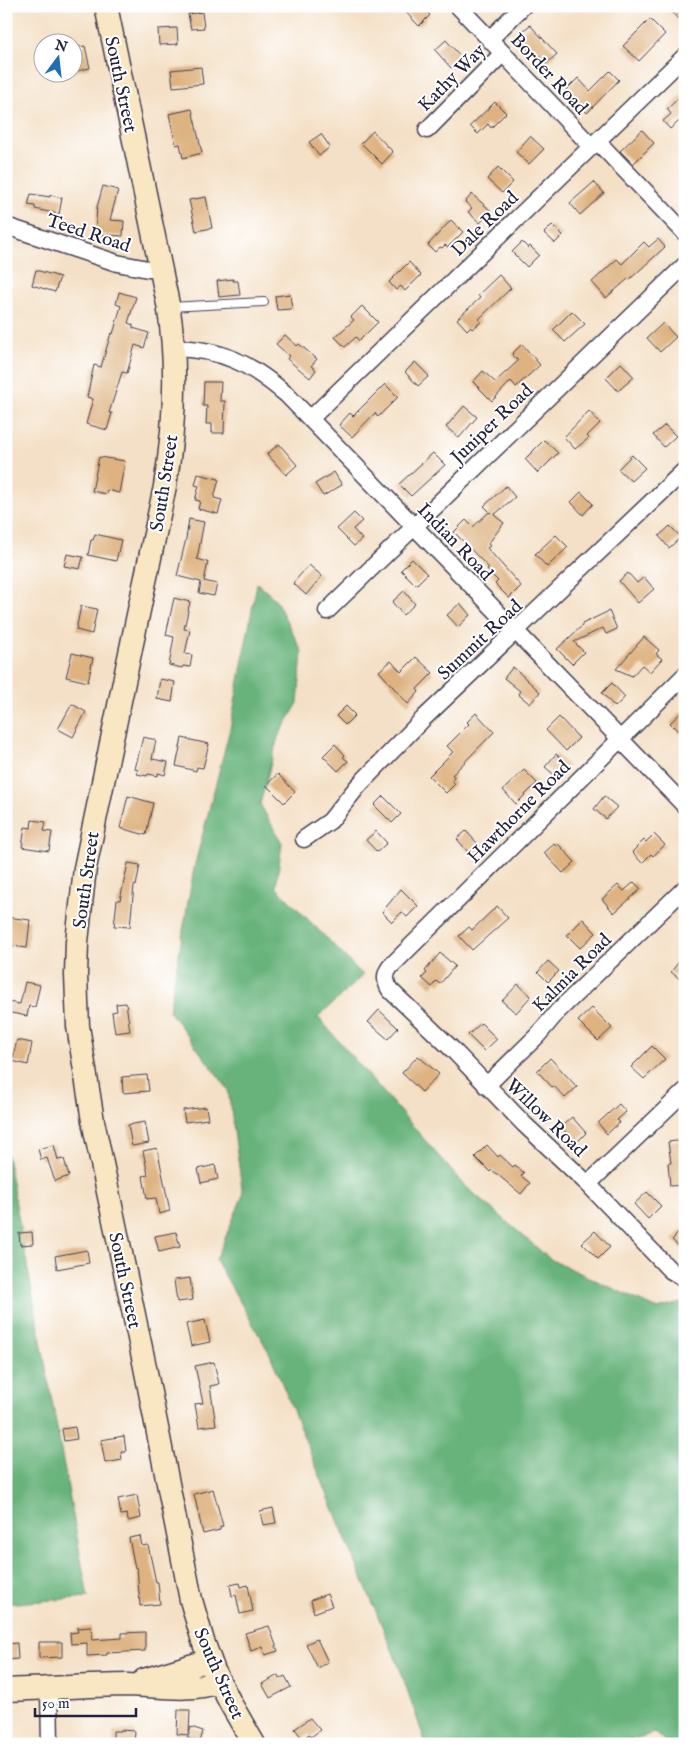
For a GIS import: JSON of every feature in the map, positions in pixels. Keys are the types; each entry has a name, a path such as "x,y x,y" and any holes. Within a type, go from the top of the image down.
{"main road":[{"name":"South Street","path":"106,6 161,267 173,348 174,392 167,472 88,850 80,904 76,975 80,1041 93,1121 144,1362 191,1600 219,1682 254,1744"},
{"path":"127,1685 210,1660"},
{"path":"6,1690 127,1685 189,1688 204,1687 219,1682"}],"street":[{"name":"Border Road","path":"458,6 685,233"},
{"path":"490,39 523,6"},
{"name":"Kathy Way","path":"427,130 503,53"},
{"name":"Dale Road","path":"310,419 685,56"},
{"name":"Teed Road","path":"6,226 125,265 148,269 161,267"},
{"name":"Juniper Road","path":"326,611 685,265"},
{"name":"Indian Road","path":"173,348 208,351 238,361 273,383 685,806"},
{"name":"Summit Road","path":"304,838 330,821 358,786 424,718 685,470"},
{"name":"Hawthorne Road","path":"386,979 386,973 390,967 685,675"},
{"name":"Kalmia Road","path":"486,1086 529,1044 564,1004 685,888"},
{"name":"Willow Road","path":"386,979 390,990 588,1184 670,1270 685,1279"},
{"path":"588,1184 685,1091"},
{"path":"49,1689 50,1744"}],"lane":[{"path":"168,307 264,302"}],"green space":[{"path":"257,583 276,600 302,652 298,703 278,737 260,804 282,843 276,887 363,975 318,1017 463,1184 550,1259 657,1309 685,1302 685,1744 668,1744 655,1733 617,1744 426,1744 400,1669 270,1354 216,1260 243,1195 228,1089 169,1011 194,868 230,729"},
{"path":"6,1150 88,1597 6,1604"}],"building":[{"path":"400,6 422,6 430,15 419,26"},
{"path":"678,6 685,6 685,27 672,12"},
{"path":"202,12 204,28 191,29 188,14"},
{"path":"650,19 665,34 639,61 623,46"},
{"path":"530,25 557,54 546,64 535,52 532,55 516,37"},
{"path":"177,28 178,44 159,45 158,29"},
{"path":"446,40 462,58 451,68 435,50"},
{"path":"82,46 85,46 90,68 82,70"},
{"path":"201,67 203,84 173,87 171,70"},
{"path":"610,71 619,80 587,113 565,91 578,78 590,91"},
{"path":"685,92 685,116 670,129 663,121 671,114 667,109"},
{"path":"495,102 506,113 491,128 488,124 478,134 470,126"},
{"path":"192,109 202,153 183,158 180,144 176,145 169,114"},
{"path":"642,130 654,143 633,164 620,151"},
{"path":"373,131 393,152 382,164 361,143"},
{"path":"321,134 330,147 319,156 309,142"},
{"path":"530,136 544,149 529,164 516,152"},
{"path":"498,167 513,182 502,193 487,179"},
{"path":"594,182 604,193 580,215 570,203"},
{"path":"103,186 118,190 110,220 124,221 123,236 95,234 97,207"},
{"path":"31,194 62,198 59,214 35,209 35,206 28,205"},
{"path":"472,194 491,211 480,223 468,212 472,208 465,202"},
{"path":"206,197 212,228 196,231 189,200"},
{"path":"451,220 463,232 448,247 445,245 435,252 428,245"},
{"path":"552,225 563,235 555,243 544,233"},
{"path":"658,239 665,247 606,298 592,282 617,259 622,264 644,242 649,247"},
{"path":"522,242 528,248 530,246 539,255 527,267 512,252"},
{"path":"409,262 421,275 405,291 401,286 396,290 389,282"},
{"path":"36,270 60,277 55,292 32,285"},
{"path":"499,275 511,288 479,319 481,322 472,329 470,327 467,330 457,319 480,298 478,295"},
{"path":"233,279 233,281 238,281 240,295 219,297 217,281"},
{"path":"119,292 136,297 128,323 133,325 133,328 149,333 144,348 135,345 127,373 122,372 109,413 112,413 107,430 86,424 93,399 87,397 94,365 101,367 111,333 113,334 121,306 116,304"},
{"path":"290,294 292,309 277,310 275,296"},
{"path":"362,306 378,322 359,341 356,337 345,347 335,337 354,320 351,317"},
{"path":"572,311 585,324 565,342 553,330"},
{"path":"663,323 676,337 660,352 647,338"},
{"path":"285,335 297,346 299,344 317,359 311,366 316,370 310,378 287,359 289,356 276,344"},
{"path":"522,344 540,365 516,387 511,381 492,401 473,382 483,371 495,382 518,361 512,354"},
{"path":"415,362 429,376 418,386 405,372"},
{"path":"621,363 634,377 618,391 606,378"},
{"path":"204,382 221,382 220,401 225,401 224,433 212,433 212,424 206,424 207,406 203,406"},
{"path":"385,384 398,397 378,417 375,413 352,437 339,425 350,413 353,416"},
{"path":"464,406 477,417 459,438 446,427"},
{"path":"589,411 600,423 587,436 589,438 575,449 564,437"},
{"path":"665,425 676,436 664,447 653,435"},
{"path":"544,440 558,453 538,473 525,459"},
{"path":"279,444 297,465 286,475 267,454"},
{"path":"433,453 445,465 411,496 399,484"},
{"path":"632,455 645,468 631,481 618,469"},
{"path":"99,457 125,461 119,493 107,490 106,494 92,491"},
{"path":"334,472 342,485 323,496 315,484"},
{"path":"198,474 219,479 214,498 222,500 218,514 198,509 200,501 195,500 199,486 195,485"},
{"path":"506,486 515,497 494,515 504,523 487,548 521,586 509,598 495,584 498,581 487,570 489,568 454,532 466,520 473,527 489,512 491,513 484,506"},
{"path":"581,492 593,504 583,515 571,502"},
{"path":"354,513 362,521 353,529 362,539 354,546 337,529"},
{"path":"189,519 204,522 197,559 208,562 204,581 217,584 214,596 199,593 201,582 177,576"},
{"path":"670,526 681,537 669,548 659,536"},
{"path":"95,534 121,540 116,561 88,555 91,540 93,540"},
{"path":"556,535 568,547 547,567 535,554"},
{"path":"67,554 83,557 80,569 64,566"},
{"path":"412,559 427,574 416,585 401,570"},
{"path":"309,565 322,576 306,595 293,583"},
{"path":"628,573 637,583 644,577 654,589 638,603 619,581"},
{"path":"404,591 415,604 403,615 392,602"},
{"path":"174,598 190,602 184,629 190,630 185,654 192,655 190,667 183,666 182,668 169,665 174,637 166,635"},
{"path":"460,603 470,615 458,627 447,615"},
{"path":"81,606 97,609 92,634 76,630"},
{"path":"609,611 617,629 606,634 603,628 574,642 584,652 572,664 557,649 582,624"},
{"path":"644,637 659,650 656,654 662,659 650,672 642,665 632,676 616,669"},
{"path":"72,653 93,658 88,682 66,677"},
{"path":"416,657 433,673 417,689 419,692 408,704 379,671 391,661 401,672"},
{"path":"513,667 540,692 530,704 518,694 520,691 504,678"},
{"path":"160,679 175,682 172,702 157,699"},
{"path":"612,683 625,697 615,707 602,693"},
{"path":"72,704 86,712 73,737 58,729"},
{"path":"346,706 355,715 345,725 336,716"},
{"path":"685,709 685,738 670,723"},
{"path":"476,713 494,732 452,775 455,777 452,780 455,784 446,793 429,776 453,752 447,746 469,724 467,722"},
{"path":"559,717 579,738 566,751 546,730"},
{"path":"143,737 156,740 152,759 168,762 165,775 158,773 158,776 137,774 138,770 135,769"},
{"path":"182,738 209,744 203,768 197,767 196,771 176,766"},
{"path":"335,744 345,755 343,757 348,761 338,771 323,756"},
{"path":"556,754 568,765 557,777 545,767"},
{"path":"524,770 537,783 516,804 503,790"},
{"path":"278,774 295,792 284,803 266,785"},
{"path":"128,796 153,803 146,835 120,828"},
{"path":"383,796 401,814 392,823 374,805"},
{"path":"604,796 617,807 606,819 594,809"},
{"path":"32,820 46,822 44,831 52,832 49,851 22,847 25,827 31,828"},
{"path":"376,831 387,843 377,852 366,840"},
{"path":"466,831 479,845 469,853 457,839"},
{"path":"654,834 665,845 653,856 651,854 642,863 632,852 644,840 646,842"},
{"path":"554,844 556,846 558,844 575,862 563,873 544,853"},
{"path":"128,863 140,865 136,886 134,885 130,927 114,926 117,900 120,900"},
{"path":"634,882 641,889 614,913 602,899 618,885 624,891"},
{"path":"401,889 418,906 407,917 402,912 392,922 382,912"},
{"path":"497,906 508,918 472,950 459,936 469,927 472,930"},
{"path":"6,917 30,920 27,948 6,945"},
{"path":"583,919 596,933 580,948 567,935"},
{"path":"440,953 455,966 440,984 436,981 432,987 422,978 427,973 425,971"},
{"path":"685,954 685,983 671,972"},
{"path":"548,961 559,971 548,982 538,972"},
{"path":"25,982 40,985 35,1007 29,1006 27,1016 6,1012 7,1002 20,1004"},
{"path":"518,984 531,996 516,1013 502,1001"},
{"path":"126,1003 130,1031 115,1033 112,1012 117,1011 116,1004"},
{"path":"592,1008 612,1028 598,1041 578,1021"},
{"path":"379,1010 398,1028 388,1039 368,1022"},
{"path":"481,1023 497,1039 484,1051 468,1035"},
{"path":"17,1040 32,1043 28,1065 12,1061"},
{"path":"652,1046 665,1059 644,1079 631,1067"},
{"path":"418,1056 439,1074 422,1092 402,1073"},
{"path":"550,1058 577,1087 565,1098 537,1071"},
{"path":"147,1075 149,1091 123,1093 122,1077"},
{"path":"619,1104 626,1112 617,1120 620,1122 607,1134 598,1123"},
{"path":"206,1107 208,1119 185,1122 183,1110"},
{"path":"572,1117 586,1133 576,1143 561,1127"},
{"path":"145,1122 149,1143 132,1146 128,1125"},
{"path":"685,1140 685,1185 670,1186 668,1163 671,1163 668,1142"},
{"path":"54,1145 58,1160 64,1159 69,1176 55,1181 47,1158 41,1160 38,1149"},
{"path":"487,1145 498,1157 500,1155 513,1167 515,1165 524,1173 521,1176 530,1183 521,1194 492,1170 490,1172 475,1157"},
{"path":"157,1148 170,1211 159,1214 156,1198 147,1199 143,1176 148,1175 143,1151"},
{"path":"215,1165 218,1179 201,1183 198,1169"},
{"path":"647,1192 661,1206 648,1219 634,1204"},
{"path":"685,1226 685,1252 672,1240"},
{"path":"595,1231 610,1247 598,1259 582,1243"},
{"path":"32,1232 33,1244 20,1245 19,1233"},
{"path":"176,1232 180,1247 159,1252 155,1236"},
{"path":"87,1250 89,1263 57,1269 55,1256"},
{"path":"190,1278 193,1300 177,1302 174,1280"},
{"path":"205,1320 210,1342 191,1346 186,1324"},
{"path":"214,1362 219,1384 210,1386 216,1425 199,1427 195,1404 203,1403 195,1366"},
{"path":"75,1427 77,1439 64,1441 62,1429"},
{"path":"124,1436 126,1452 121,1452 122,1460 105,1463 101,1440"},
{"path":"213,1489 223,1526 220,1527 220,1530 203,1534 194,1494"},
{"path":"137,1495 141,1518 128,1521 127,1514 121,1515 118,1499"},
{"path":"273,1508 276,1523 263,1525 260,1511"},
{"path":"140,1536 142,1546 148,1545 156,1582 158,1582 160,1604 140,1606 137,1567 135,1568 129,1538"},
{"path":"240,1583 241,1587 248,1585 253,1611 240,1614 236,1595 232,1596 230,1585"},
{"path":"327,1594 332,1606 314,1613 311,1600"},
{"path":"269,1626 278,1651 265,1655 262,1647 251,1651 245,1633"},
{"path":"91,1627 92,1640 122,1638 122,1633 145,1632 145,1651 87,1656 87,1643 71,1644 70,1633 78,1632 77,1628"},
{"path":"317,1639 328,1662 318,1668 306,1644"},
{"path":"39,1642 62,1642 62,1657 39,1658"},
{"path":"17,1643 18,1659 6,1660 6,1644"},
{"path":"278,1675 280,1678 285,1676 291,1687 270,1698 262,1684"},
{"path":"178,1710 190,1710 189,1734 191,1727 203,1731 200,1742 187,1738 189,1735 177,1734"},
{"path":"310,1718 320,1730 311,1737 309,1734 303,1739 295,1729"},
{"path":"113,1731 135,1731 134,1744 113,1744"}]}
